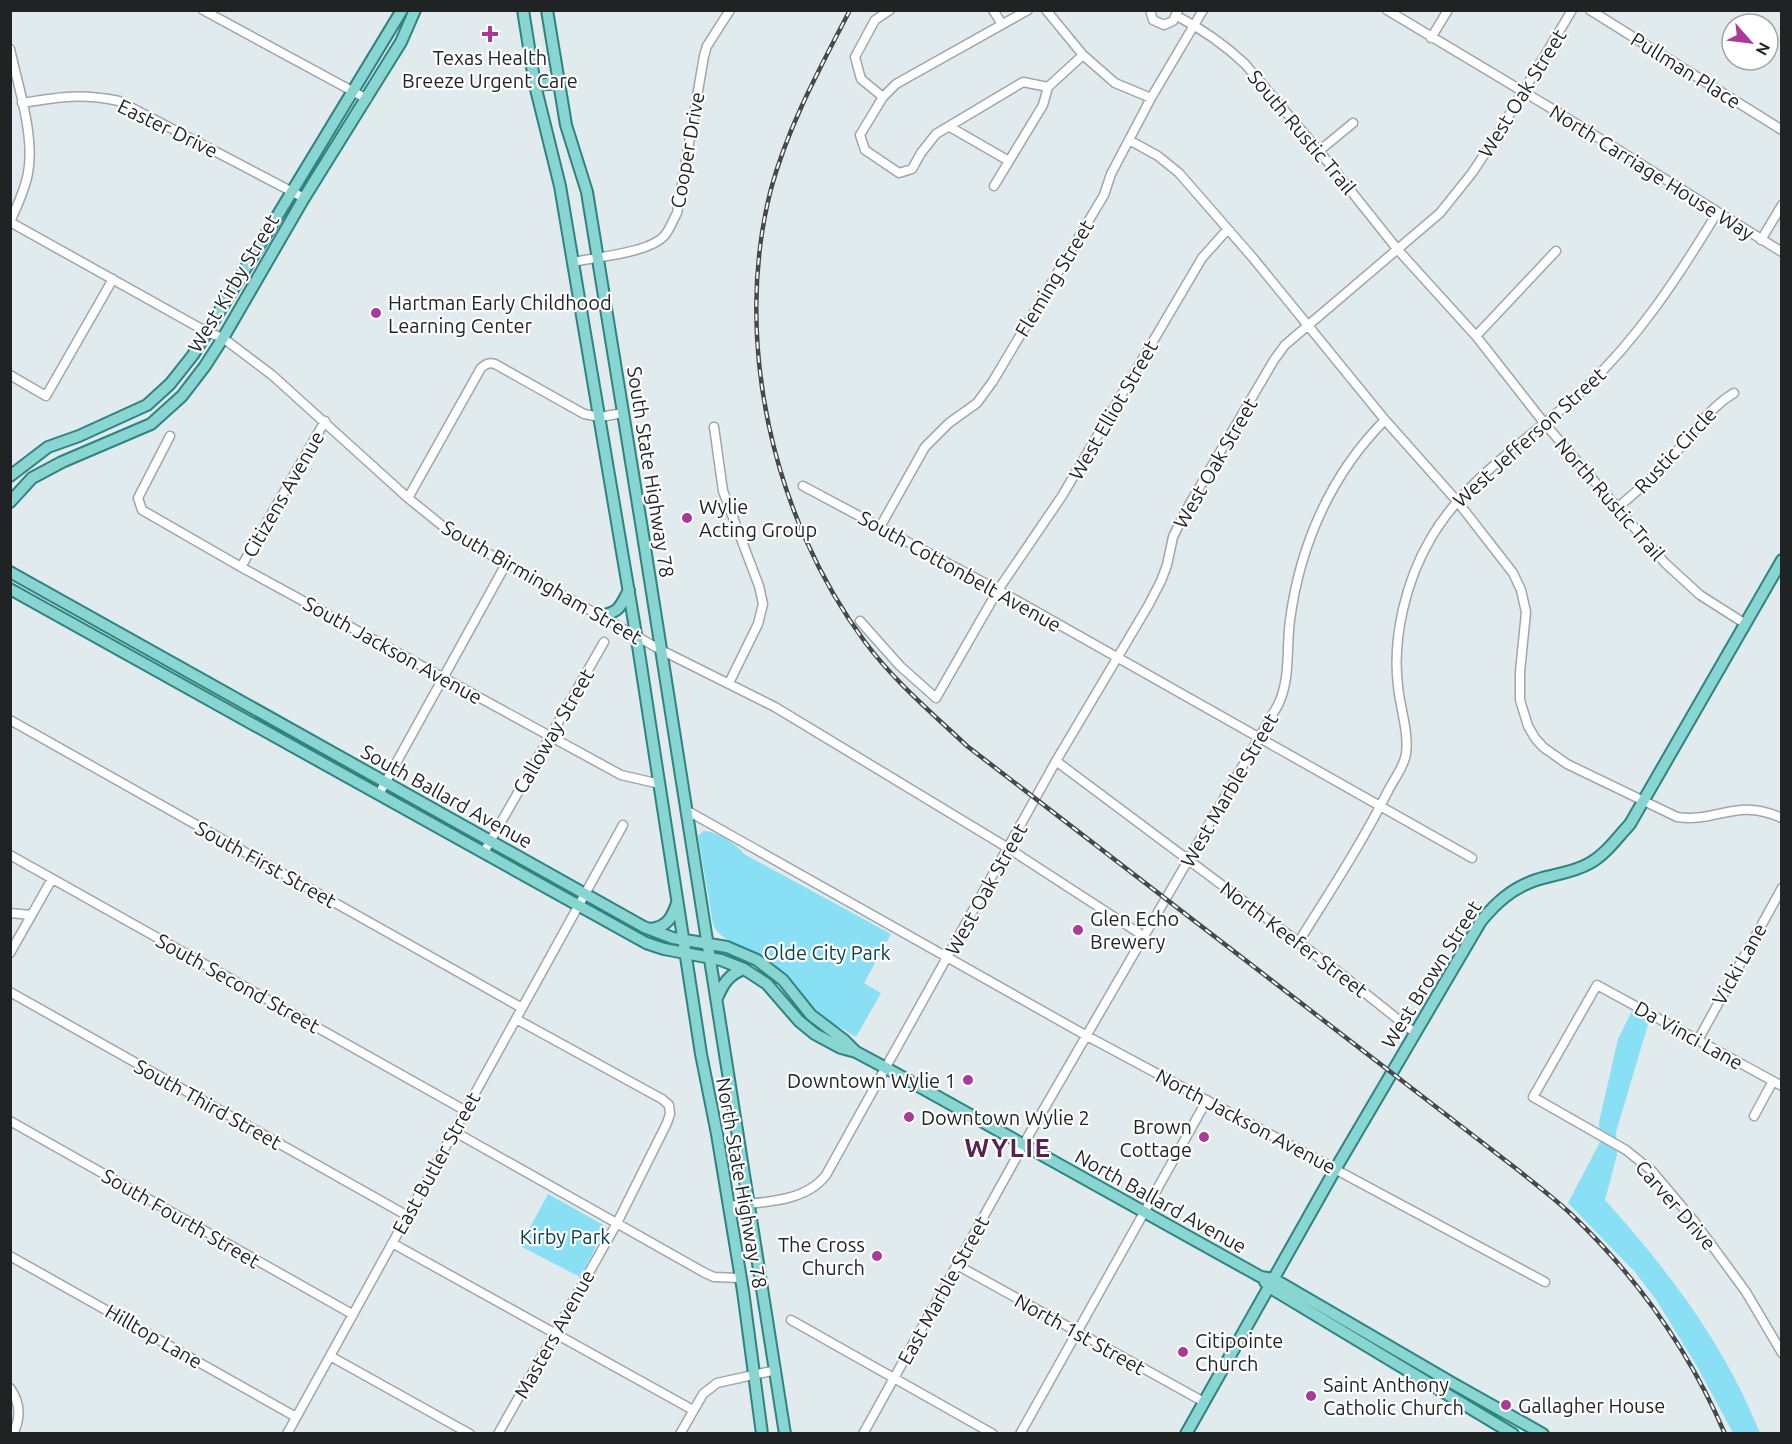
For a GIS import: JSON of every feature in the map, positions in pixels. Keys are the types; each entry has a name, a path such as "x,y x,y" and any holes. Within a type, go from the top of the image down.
{"main road":[{"name":"West Kirby Street","path":"10,476 48,447 98,428 147,405 170,384 193,355 402,10"},
{"name":"West Kirby Street","path":"10,502 32,478 62,462 150,424 182,396 223,338 304,198 401,42 415,10"},
{"name":"South State Highway 78","path":"523,10 536,86 560,186 600,417 683,939"},
{"name":"South State Highway 78","path":"547,10 566,125 587,192 707,943"},
{"path":"536,86 559,83"},
{"name":"West Brown Street","path":"1186,1434 1336,1168 1481,921 1497,903 1518,887 1576,870 1601,856 1630,824 1782,560"},
{"name":"South Ballard Avenue","path":"10,572 649,929 683,939 737,950 765,964 783,980 811,1015 856,1052"},
{"name":"South Ballard Avenue","path":"10,589 646,943 710,958 744,969 767,984 799,1021 815,1034 886,1068"},
{"path":"600,616 618,610 629,590"},
{"path":"208,699 215,687"},
{"path":"649,929 667,924 678,903"},
{"name":"North State Highway 78","path":"683,939 700,1052 740,1278 762,1434"},
{"name":"North State Highway 78","path":"707,943 786,1434"},
{"path":"717,998 725,981 736,971 744,969"},
{"name":"North Ballard Avenue","path":"886,1068 1262,1277 1513,1434"},
{"name":"North Ballard Avenue","path":"1272,1283 1543,1434"}],"street":[{"path":"204,10 367,99"},
{"name":"Cooper Drive","path":"573,262 639,249 665,236 676,213 704,56 730,10"},
{"path":"883,97 861,79 855,57 875,20 890,10"},
{"path":"993,10 1002,24"},
{"path":"1028,10 896,84 883,97 860,135 865,150 898,172 912,169 936,134 1023,82 1048,87"},
{"path":"1046,10 1083,55 1114,83 1151,98"},
{"path":"1150,10 1153,20 1161,25 1169,24 1177,13"},
{"name":"Fleming Street","path":"880,527 925,447 949,423 977,403 993,381 1104,195 1111,174 1151,98 1203,10"},
{"name":"North Carriage House Way","path":"1387,10 1782,252"},
{"path":"1431,38 1448,10"},
{"name":"West Oak Street","path":"728,1206 801,1194 821,1182 1056,761 1161,581 1173,537 1185,512 1274,360 1285,345 1440,213 1458,192 1496,137 1572,10"},
{"name":"Pullman Place","path":"1590,10 1782,130"},
{"name":"South Rustic Trail","path":"1177,13 1232,51 1245,64 1320,151 1398,250"},
{"path":"10,49 28,135 28,172 10,222"},
{"path":"994,186 1043,105 1048,87 1083,55"},
{"name":"Easter Drive","path":"22,103 75,95 119,101 293,190 304,198"},
{"path":"1320,151 1353,123"},
{"path":"950,127 1009,161"},
{"path":"1129,140 1158,156 1179,173 1253,258 1385,420 1456,501 1513,573 1521,590 1526,612 1520,672 1520,700 1528,726 1535,738 1567,764 1668,814 1687,819 1749,809 1765,811 1782,818"},
{"path":"1761,240 1782,205"},
{"name":"West Jefferson Street","path":"1298,943 1381,806 1406,754 1403,717 1397,685 1400,627 1408,591 1429,540 1446,513 1470,486 1545,424 1617,356 1647,320 1717,213"},
{"name":"South Birmingham Street","path":"10,222 207,332 223,338 272,375 326,421 408,498 450,531 661,650 775,707 1008,849 1145,938"},
{"name":"West Elliot Street","path":"860,621 900,666 936,698 998,590 1062,496 1202,258 1227,230"},
{"name":"North Rustic Trail","path":"1398,250 1476,336 1545,424 1665,563 1700,595 1744,623"},
{"path":"1476,336 1556,251"},
{"path":"10,375 46,396 112,279"},
{"path":"408,498 485,364 495,364 584,414 600,417 623,414"},
{"name":"Rustic Circle","path":"1617,508 1663,467 1715,405 1734,393"},
{"name":"West Marble Street","path":"1023,1146 1190,860 1284,692 1291,616 1301,561 1310,535 1336,483 1365,440 1385,420"},
{"name":"Citizens Avenue","path":"241,567 326,421"},
{"path":"714,427 723,491 759,586 763,604 758,624 729,683"},
{"name":"South Jackson Avenue","path":"170,435 138,498 142,510 241,567 621,775 660,784"},
{"name":"South Cottonbelt Avenue","path":"803,486 998,590 1472,858"},
{"path":"379,794 506,564"},
{"name":"Calloway Street","path":"484,852 604,642"},
{"name":"South First Street","path":"10,720 522,1008"},
{"name":"North Keefer Street","path":"1056,761 1345,977 1414,1033"},
{"path":"686,810 948,958"},
{"name":"East Butler Street","path":"287,1434 623,825"},
{"name":"South Second Street","path":"10,855 466,1111"},
{"path":"10,953 52,879"},
{"name":"Vicki Lane","path":"1698,1040 1782,888"},
{"path":"10,913 31,915"},
{"name":"North Jackson Avenue","path":"948,958 1087,1036 1545,1282"},
{"name":"Da Vinci Lane","path":"1533,1097 1597,985 1777,1083"},
{"name":"South Third Street","path":"10,992 406,1215"},
{"name":"Masters Avenue","path":"498,1434 617,1223 668,1123 670,1114 669,1105 662,1099 516,1019"},
{"path":"1754,1116 1777,1083"},
{"name":"Carver Drive","path":"1533,1097 1626,1150 1652,1171 1694,1221 1746,1292 1782,1353"},
{"path":"1020,1434 1207,1100"},
{"name":"South Fourth Street","path":"10,1121 352,1314"},
{"path":"455,1132 714,1277 740,1278"},
{"name":"East Marble Street","path":"863,1434 1023,1146"},
{"path":"392,1243 693,1410"},
{"name":"Hilltop Lane","path":"10,1256 296,1416"},
{"name":"North 1st Street","path":"957,1265 1204,1402"},
{"path":"791,1320 993,1434"},
{"path":"330,1356 470,1434"},
{"path":"680,1434 703,1394 717,1383 776,1370"},
{"path":"10,1388 15,1395 19,1421 13,1434"}],"green space":[{"name":"Olde City Park","path":"703,831 726,839 744,854 891,934 864,983 881,993 856,1037 818,1013 773,964 717,931 713,924 698,836"},
{"path":"1633,1009 1650,1018 1616,1132 1617,1155 1605,1200 1651,1254 1693,1310 1730,1369 1760,1433 1733,1433 1698,1368 1657,1301 1635,1272 1568,1203 1600,1142 1599,1122 1618,1039"},
{"name":"Kirby Park","path":"548,1194 607,1227 580,1277 520,1246"}],"railway":[{"path":"850,10 806,98 778,166 771,189 760,247 756,306 759,366 769,426 785,484 806,540 833,593 865,642 888,670 967,746 1518,1170 1571,1214 1617,1263 1659,1316 1695,1373 1725,1434"}],"place":[{"name":"Texas Health Breeze Urgent Care","path":"490,34"},
{"name":"Hartman Early Childhood Learning Center","path":"376,313"},
{"name":"Wylie Acting Group","path":"687,518"},
{"name":"Glen Echo Brewery","path":"1078,930"},
{"name":"Downtown Wylie 1","path":"968,1080"},
{"name":"Downtown Wylie 2","path":"909,1117"},
{"name":"Brown Cottage","path":"1204,1137"},
{"name":"The Cross Church","path":"877,1256"},
{"name":"Citipointe Church","path":"1183,1352"},
{"name":"Saint Anthony Catholic Church","path":"1311,1396"},
{"name":"Gallagher House","path":"1506,1405"}],"district":[{"name":"WYLIE","path":"1008,1147"}]}
